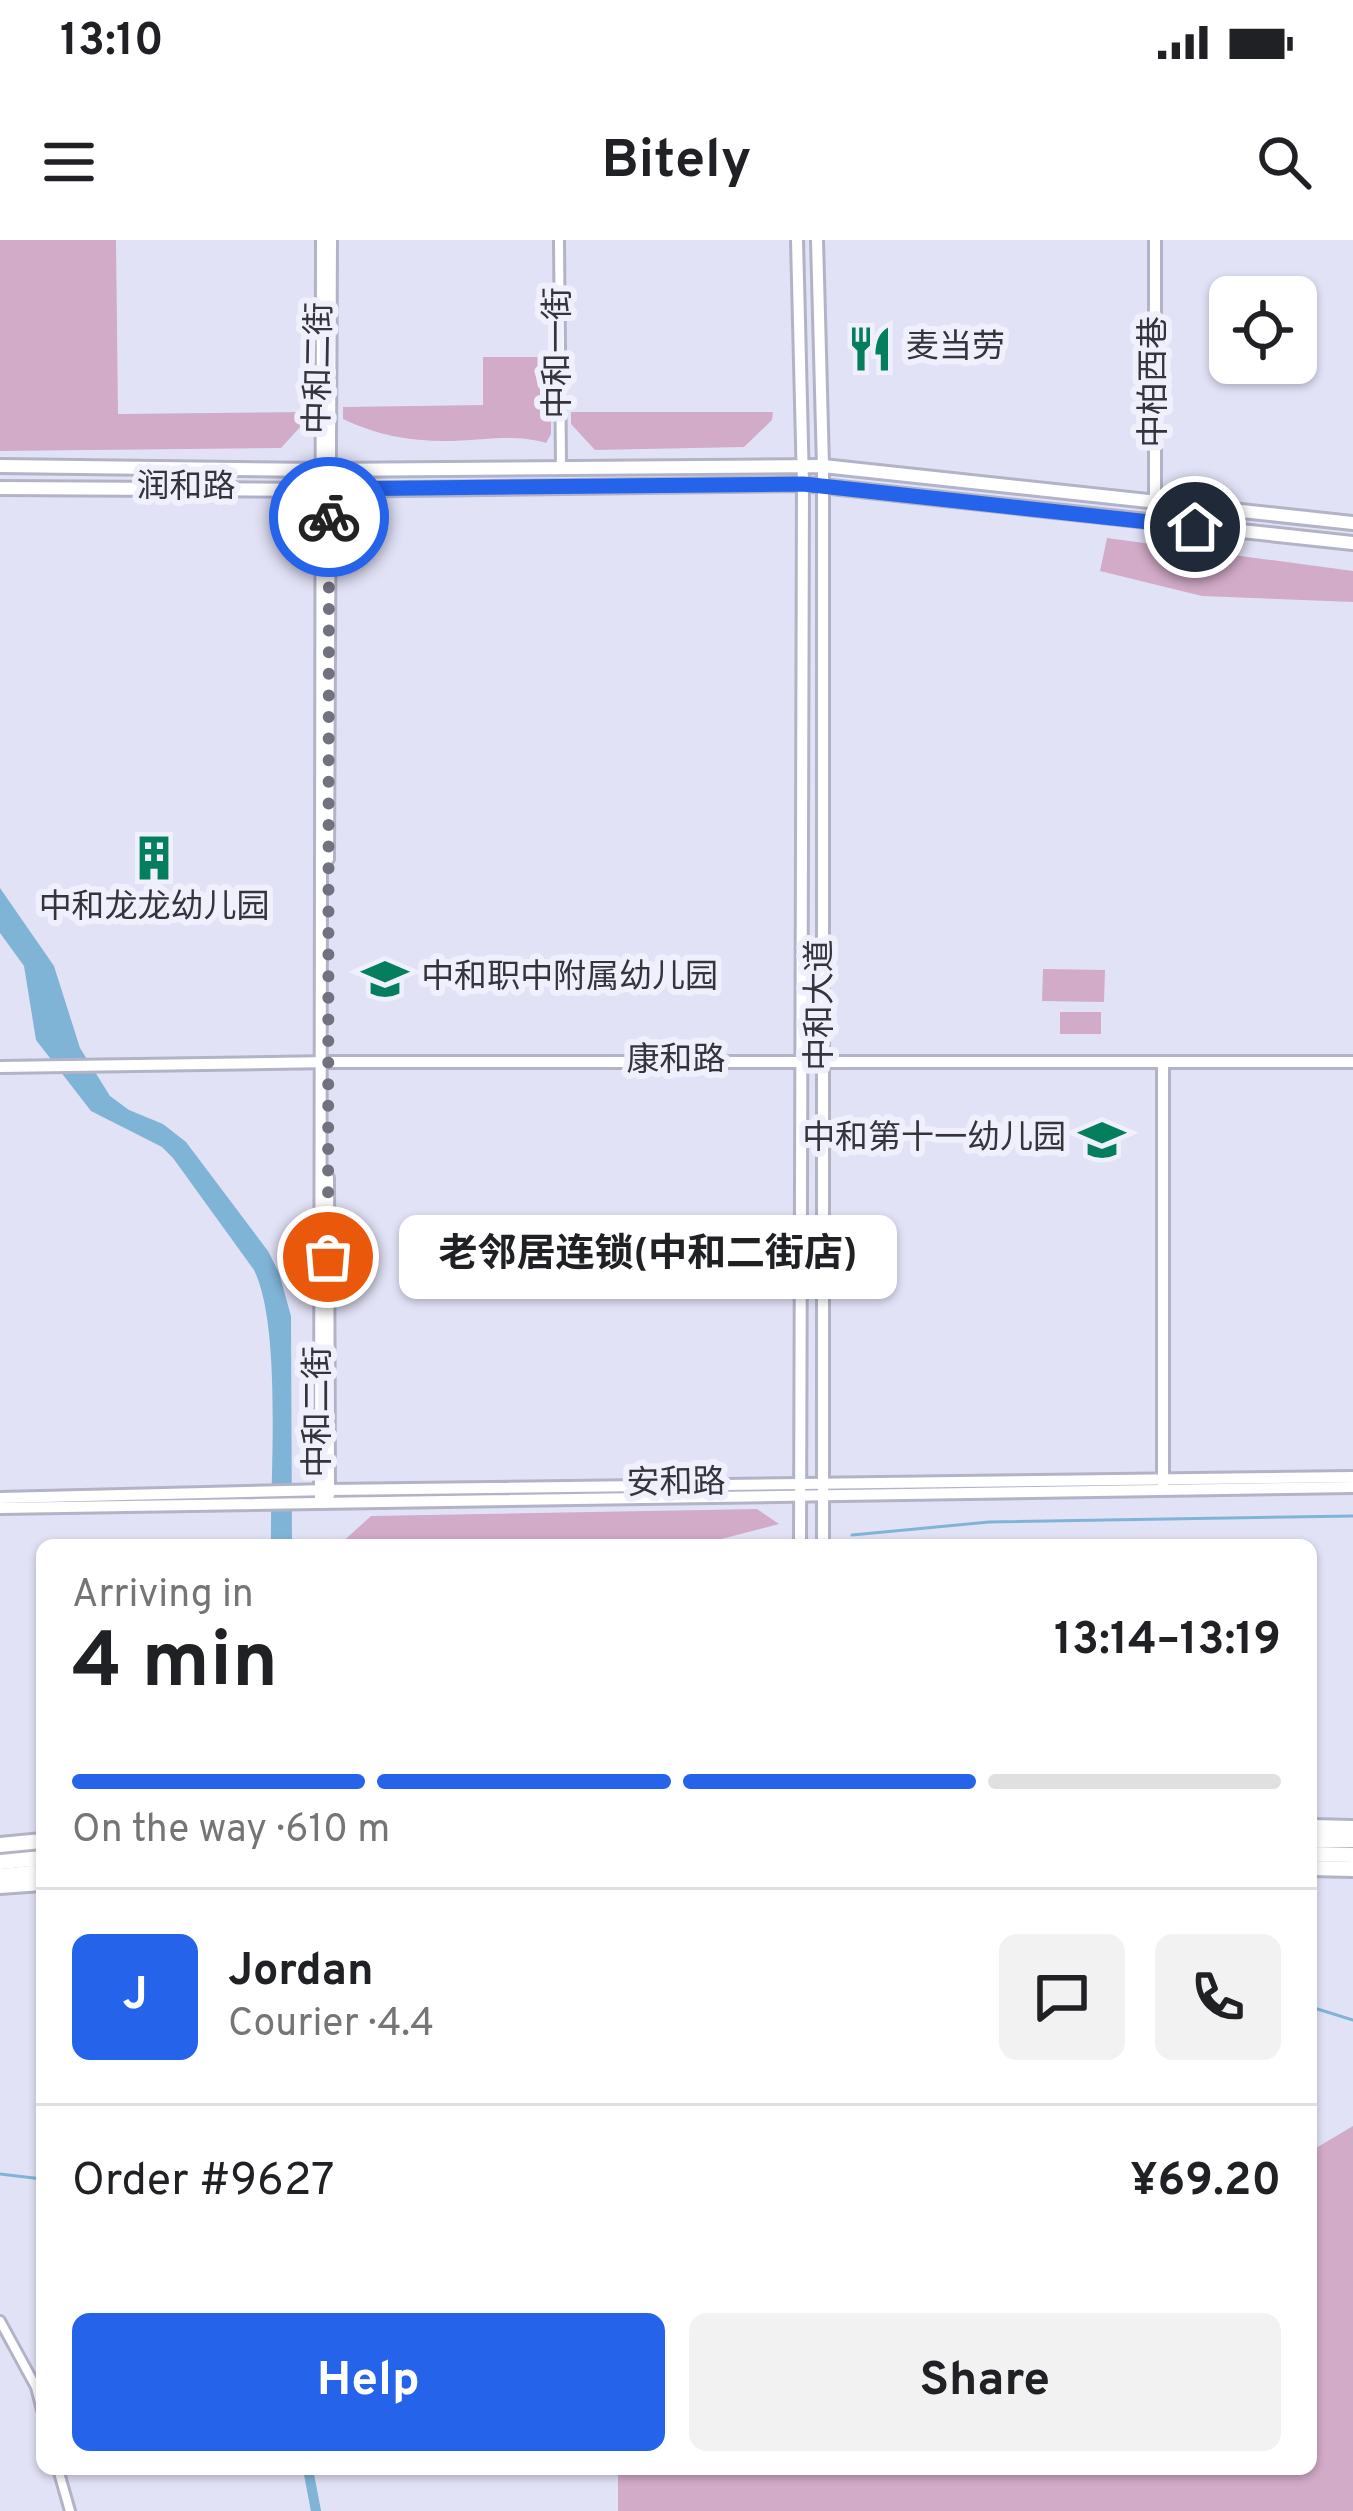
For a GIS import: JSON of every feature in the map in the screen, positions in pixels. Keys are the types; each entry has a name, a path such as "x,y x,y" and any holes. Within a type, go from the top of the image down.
{"highway":[{"path":"1317,1828 1353,1828"},
{"path":"1317,1840 1353,1840"},
{"path":"0,1845 36,1842"},
{"path":"1317,1854 1353,1855"},
{"path":"0,1862 36,1859"},
{"path":"1317,1868 1353,1869"},
{"path":"0,1876 36,1873"},
{"path":"0,1886 36,1883"}],"main road":[{"name":"润和路","path":"0,466 823,466 1353,523"},
{"name":"润和路","path":"0,488 803,484 1353,543"}],"street":[{"name":"中和二街","path":"324,1504 327,240"},
{"name":"中和一街","path":"559,240 561,467"},
{"name":"中和大道","path":"797,240 803,466 800,1539"},
{"name":"中和大道","path":"817,240 823,466 824,1539"},
{"name":"中柏西巷","path":"1155,240 1155,523"},
{"name":"康和路","path":"0,1067 1353,1061"},
{"path":"1163,1064 1163,1485"},
{"name":"安和路","path":"288,1498 324,1504 823,1498 1353,1477"},
{"name":"安和路","path":"0,1508 288,1498 324,1490 800,1483 1353,1487"},
{"name":"安和路","path":"0,1498 257,1499"},
{"path":"0,2321 36,2387"},
{"path":"60,2475 70,2511"}],"shaded area":[{"path":"0,240 116,240 118,414 311,415 281,448 0,451"},
{"path":"483,357 551,357 551,434 546,443 511,438 410,439 343,419 343,407 483,405"},
{"path":"571,412 773,412 772,420 744,447 595,450 571,424"},
{"path":"1107,538 1353,571 1353,602 1202,596 1100,571"},
{"path":"1043,969 1105,970 1104,1002 1042,1001"},
{"path":"1060,1012 1101,1012 1101,1034 1060,1034"},
{"path":"757,1509 779,1524 721,1539 346,1539 371,1516"},
{"path":"1353,2126 1353,2511 618,2511 618,2475 1317,2475 1317,2147"}],"water":[{"path":"0,888 54,966 80,1048 110,1096 186,1142 268,1251 279,1273 291,1316 292,1539 271,1539 271,1364 263,1295 254,1270 173,1158 162,1147 91,1111 36,1040 24,966 0,933"}],"waterway":[{"path":"852,1535 989,1522 1353,1516"},
{"path":"1317,2009 1353,2020"},
{"path":"0,2174 36,2178"},
{"path":"309,2475 316,2511"}],"way so far":[{"path":"328,1257 329,517"}],"place":[{"name":"麦当劳","path":"870,349"},
{"name":"中和龙龙幼儿园","path":"154,858"},
{"name":"中和职中附属幼儿园","path":"385,979"},
{"name":"中和第十一幼儿园","path":"1102,1140"},
{"name":"老邻居连锁(中和二街店)","path":"328,1257"}],"route":[{"path":"329,517 329,489 803,484 1195,527"}]}
